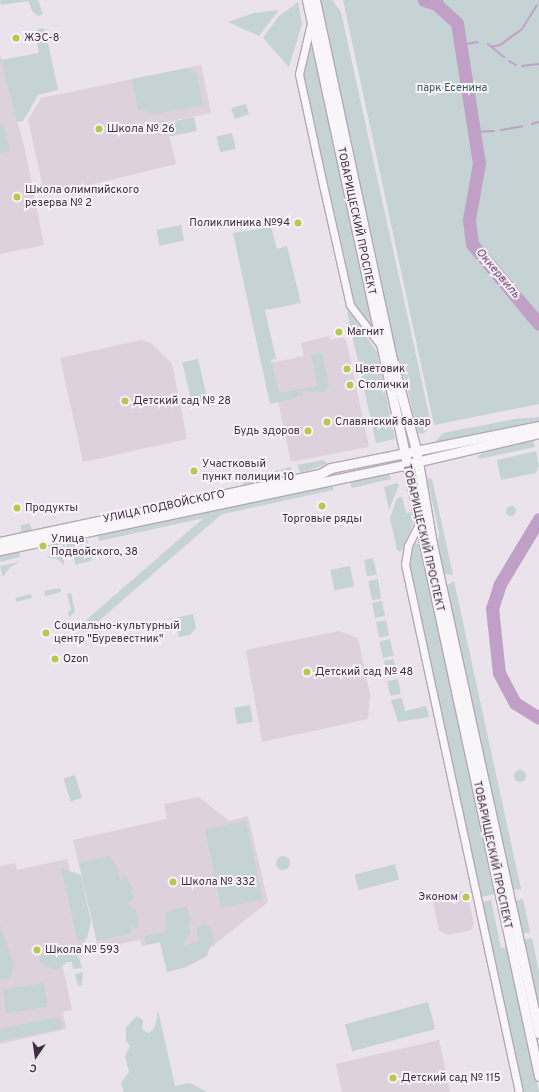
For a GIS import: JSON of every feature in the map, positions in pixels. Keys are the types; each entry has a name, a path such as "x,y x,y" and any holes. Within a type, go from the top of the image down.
{"street":[{"name":"ТОВАРИЩЕСКИЙ ПРОСПЕКТ","path":"307,0 539,1076"},
{"name":"ТОВАРИЩЕСКИЙ ПРОСПЕКТ","path":"315,0 392,359 416,450 432,544 539,1033"},
{"path":"312,21 299,69 321,178 350,305 383,348"},
{"name":"УЛИЦА ПОДВОЙСКОГО","path":"0,542 416,450 539,426"},
{"name":"УЛИЦА ПОДВОЙСКОГО","path":"0,550 418,462 539,433"},
{"path":"419,524 408,546 405,564 519,1092"}],"shaded area":[{"name":"Школа олимпийского резерва № 2","path":"0,54 25,150 44,245 0,254"},
{"name":"Школа № 26","path":"201,65 211,113 166,122 176,164 85,186 44,192 28,120 41,98"},
{"path":"329,336 330,340 342,337 346,340 369,447 291,462 270,363 304,356 301,343"},
{"name":"Детский сад № 28","path":"141,340 151,343 172,364 187,439 83,462 60,358"},
{"name":"Детский сад № 48","path":"339,631 358,638 370,694 368,719 262,742 246,650"},
{"name":"Школа № 332","path":"199,797 229,821 248,816 268,902 186,967 167,972 160,942 142,946 140,940 98,948 73,840 167,819 164,804"},
{"name":"Школа № 593","path":"67,859 87,947 60,953 72,1010 63,1012 66,1029 0,1044 0,866 15,863 17,870"},
{"path":"463,891 468,897 474,924 471,930 448,935 439,930 432,898"},
{"name":"Детский сад № 115","path":"439,1040 450,1092 342,1092 336,1064"}],"green space":[{"path":"0,0 38,0 43,14 38,16 33,12 28,1 1,5"},
{"path":"320,0 332,0 341,12 430,419 429,428 424,433 418,434 405,379 398,365"},
{"name":"парк Есенина","path":"343,0 539,0 539,404 434,425"},
{"path":"298,2 302,24 289,67 263,38 278,17"},
{"path":"279,10 259,36 228,22 254,13"},
{"path":"40,28 45,29 58,90 38,95 23,121 17,122 1,60 39,53 35,32"},
{"path":"309,47 313,48 372,326 355,304 303,73"},
{"path":"188,68 197,74 203,105 155,114 138,109 132,79"},
{"path":"246,104 249,114 235,119 231,108"},
{"path":"194,117 197,131 170,137 167,123"},
{"path":"3,123 10,151 0,154 0,124"},
{"path":"232,133 236,149 220,152 216,137"},
{"path":"181,225 184,241 160,245 156,230"},
{"path":"271,227 277,249 287,246 301,303 265,310 276,359 271,360 279,393 318,386 311,355 322,353 329,385 325,392 302,391 303,396 270,404 233,233"},
{"path":"349,311 377,352 395,439 376,443 347,312"},
{"path":"198,359 208,401 192,404 182,363"},
{"path":"539,417 539,422 435,442 443,433 515,419"},
{"path":"533,440 535,447 479,459 478,456 486,451"},
{"path":"536,451 539,465 536,473 501,480 497,460"},
{"path":"323,460 328,464 300,473 298,465"},
{"path":"291,467 293,475 265,482 263,474"},
{"path":"389,474 391,479 352,488 350,482"},
{"path":"253,475 259,482 92,627 86,620"},
{"path":"427,478 432,479 453,575 443,574 438,548 439,533"},
{"path":"397,483 399,485 389,510 384,487"},
{"path":"321,485 333,486 333,490 99,541 97,533"},
{"path":"402,497 406,513 411,512 413,524 401,552 397,550 390,518 397,498"},
{"path":"511,506 516,511 511,516 506,511"},
{"path":"30,523 32,531 22,533 20,525"},
{"path":"86,536 88,543 64,550 62,543"},
{"path":"415,543 421,545 496,894 481,897 408,561 410,548"},
{"path":"89,548 92,561 75,564 72,552"},
{"path":"19,550 20,557 0,562 0,554"},
{"path":"64,553 64,565 57,559 46,557"},
{"path":"373,558 377,575 367,576 364,560"},
{"path":"20,562 10,567 3,577 0,566"},
{"path":"350,566 354,587 334,590 330,570"},
{"path":"378,579 381,599 372,600 368,581"},
{"path":"454,581 521,889 512,890 469,696 446,586"},
{"path":"60,588 61,592 45,596 44,591"},
{"path":"71,593 75,612 69,617 68,612 71,610 67,594"},
{"path":"31,594 32,598 16,602 15,598"},
{"path":"382,601 385,616 375,618 372,603"},
{"path":"193,614 196,628 190,635 179,637 175,618"},
{"path":"386,620 389,636 379,638 376,622"},
{"path":"390,639 394,656 383,658 379,641"},
{"path":"394,659 397,676 387,677 384,661"},
{"path":"398,679 401,694 390,696 387,681"},
{"path":"402,698 405,711 426,706 429,717 398,722 391,700"},
{"path":"250,705 253,722 237,725 234,708"},
{"path":"518,770 522,770 526,776 522,782 518,782 514,778 514,774"},
{"path":"75,775 82,798 71,801 64,779"},
{"path":"246,821 263,899 222,908 205,830"},
{"path":"110,856 117,866 121,881 126,876 132,888 131,893 134,898 129,902 129,907 136,909 139,929 130,925 131,933 97,941 79,863"},
{"path":"283,856 288,858 290,863 288,868 283,870 278,868 276,863 278,858"},
{"path":"395,864 399,879 359,890 354,875"},
{"path":"61,868 81,875 91,922 87,938 78,942"},
{"path":"523,899 530,932 521,934 514,901"},
{"path":"491,900 501,948 508,947 539,1092 524,1092 482,902"},
{"path":"186,906 191,919 188,925 191,932 184,943 185,946 201,939 197,936 197,929 202,924 210,927 215,941 210,946 207,956 186,967 167,972 160,942 147,945 144,939 146,936 165,932 166,912"},
{"path":"0,925 14,965 9,979 0,980"},
{"path":"532,938 539,972 539,1016 523,940"},
{"path":"75,948 80,951 77,957 79,957 82,968 73,969 72,962 67,962 55,970 40,963 39,956"},
{"path":"83,972 82,985 78,986 75,974"},
{"path":"44,983 48,1007 6,1013 3,990"},
{"path":"428,1002 435,1029 352,1051 345,1024"},
{"path":"158,1010 175,1086 190,1083 207,1092 124,1092 121,1083 129,1072 125,1056 130,1046 126,1041 126,1027 137,1016 143,1020 142,1030 149,1033 155,1027"},
{"path":"57,1017 62,1021 62,1029 0,1041 0,1029"}],"waterway":[{"name":"Оккервиль","path":"424,0 436,4 457,23 479,163 469,220 472,244 539,324"},
{"name":"Оккервиль","path":"442,0 443,9"},
{"path":"491,47 500,45 522,29 537,5"},
{"path":"461,45 478,42"},
{"path":"488,44 504,57"},
{"path":"509,61 516,65"},
{"path":"522,66 539,64"},
{"path":"532,124 539,122"},
{"path":"501,130 523,126"},
{"path":"474,132 494,131"},
{"name":"Оккервиль","path":"539,519 500,584 492,608 499,673 515,703 539,718"}],"place":[{"name":"ЖЭС-8","path":"16,38"},
{"name":"Школа № 26","path":"99,129"},
{"name":"Школа олимпийского резерва № 2","path":"17,197"},
{"name":"Поликлиника №94","path":"298,223"},
{"name":"Магнит","path":"339,332"},
{"name":"Цветовик","path":"347,369"},
{"name":"Столички","path":"350,385"},
{"name":"Детский сад № 28","path":"125,401"},
{"name":"Славянский базар","path":"327,422"},
{"name":"Будь здоров","path":"308,431"},
{"name":"Участковый пункт полиции 10","path":"194,471"},
{"name":"Торговые ряды","path":"322,506"},
{"name":"Продукты","path":"17,508"},
{"name":"Улица Подвойского, 38","path":"43,546"},
{"name":"Социально-культурный центр \"Буревестник\"","path":"46,633"},
{"name":"Ozon","path":"55,659"},
{"name":"Детский сад № 48","path":"307,672"},
{"name":"Школа № 332","path":"173,882"},
{"name":"Эконом","path":"466,897"},
{"name":"Школа № 593","path":"37,950"},
{"name":"Детский сад № 115","path":"393,1078"}]}
